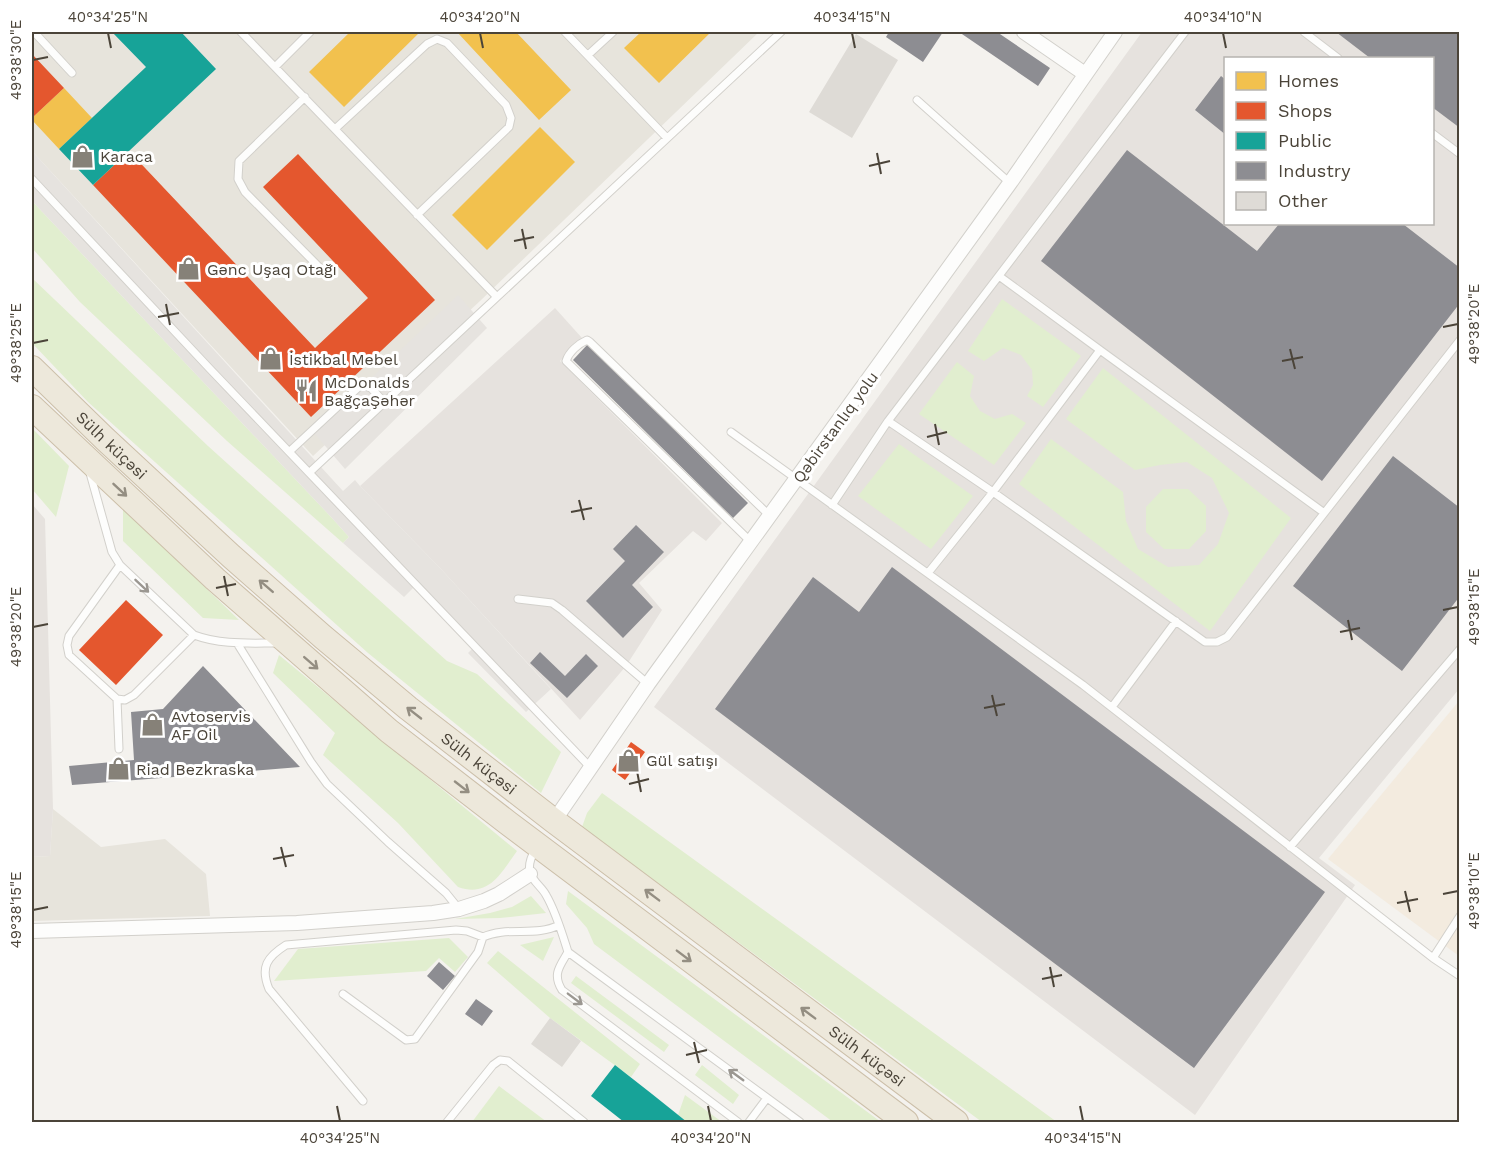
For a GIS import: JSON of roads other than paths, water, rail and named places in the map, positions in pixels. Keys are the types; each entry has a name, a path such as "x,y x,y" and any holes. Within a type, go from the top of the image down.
{"highway":[{"name":"Sülh küçəsi","path":"32,368 231,556 408,708 554,821 956,1122"},
{"name":"Sülh küçəsi","path":"32,407 215,579 389,731 906,1122"},
{"path":"537,845 554,821"}],"street":[{"path":"1024,32 1085,74"},
{"name":"Qəbirstanlıq yolu","path":"554,821 648,684 1010,183 1110,34"},
{"path":"32,931 297,923 433,913 459,909 484,901 530,874"}],"lane":[{"path":"34,32 72,74"},
{"path":"241,32 497,297"},
{"path":"275,67 309,32"},
{"path":"565,32 667,138"},
{"path":"588,56 613,32"},
{"path":"310,472 781,32"},
{"path":"832,505 888,421 1185,32"},
{"path":"1304,32 1337,57"},
{"path":"335,129 427,44 437,39 447,43 506,105 511,118 509,127 417,215"},
{"path":"304,97 239,161 238,178 245,192 320,268"},
{"path":"917,100 1010,183"},
{"path":"1434,134 1460,154"},
{"path":"32,179 590,767"},
{"path":"999,276 1323,512"},
{"path":"751,542 567,361 569,355 582,342 586,340 590,342 770,516"},
{"path":"888,421 993,492 1205,642 1217,642 1227,637 1460,340"},
{"path":"928,573 993,492 1100,350"},
{"path":"290,451 361,385 370,388 384,402"},
{"path":"731,432 1083,684 1433,958 1460,976"},
{"path":"86,459 112,552 120,565 194,635 221,643 288,643"},
{"path":"120,565 69,636 67,645 69,655 117,699 126,700 134,695 194,635"},
{"path":"518,599 552,603 648,684"},
{"path":"1112,707 1176,621"},
{"path":"237,643 327,784 446,893 459,909"},
{"path":"1290,847 1460,649"},
{"path":"117,699 119,749"},
{"path":"537,845 531,857 530,874 547,896 568,952 800,1122"},
{"path":"1433,958 1460,916"},
{"path":"343,994 406,1040 415,1039 478,952 483,937 489,933 501,931 552,929 559,925"},
{"path":"363,1101 269,989 266,981 266,963 273,953 286,945 456,930 483,937"},
{"path":"568,952 556,972 557,983 562,990 738,1122"},
{"path":"447,1122 493,1065 500,1060 508,1061 584,1122"},
{"path":"749,1122 767,1098"}],"place":[{"name":"Karaca","path":"82,156"},
{"name":"Gənc Uşaq Otağı","path":"189,269"},
{"name":"İstikbal Mebel","path":"271,359"},
{"name":"McDonalds BağçaŞəhər","path":"306,391"},
{"name":"Avtoservis AF Oil","path":"153,725"},
{"name":"Gül satışı","path":"628,760"},
{"name":"Riad Bezkraska","path":"118,769"}]}
